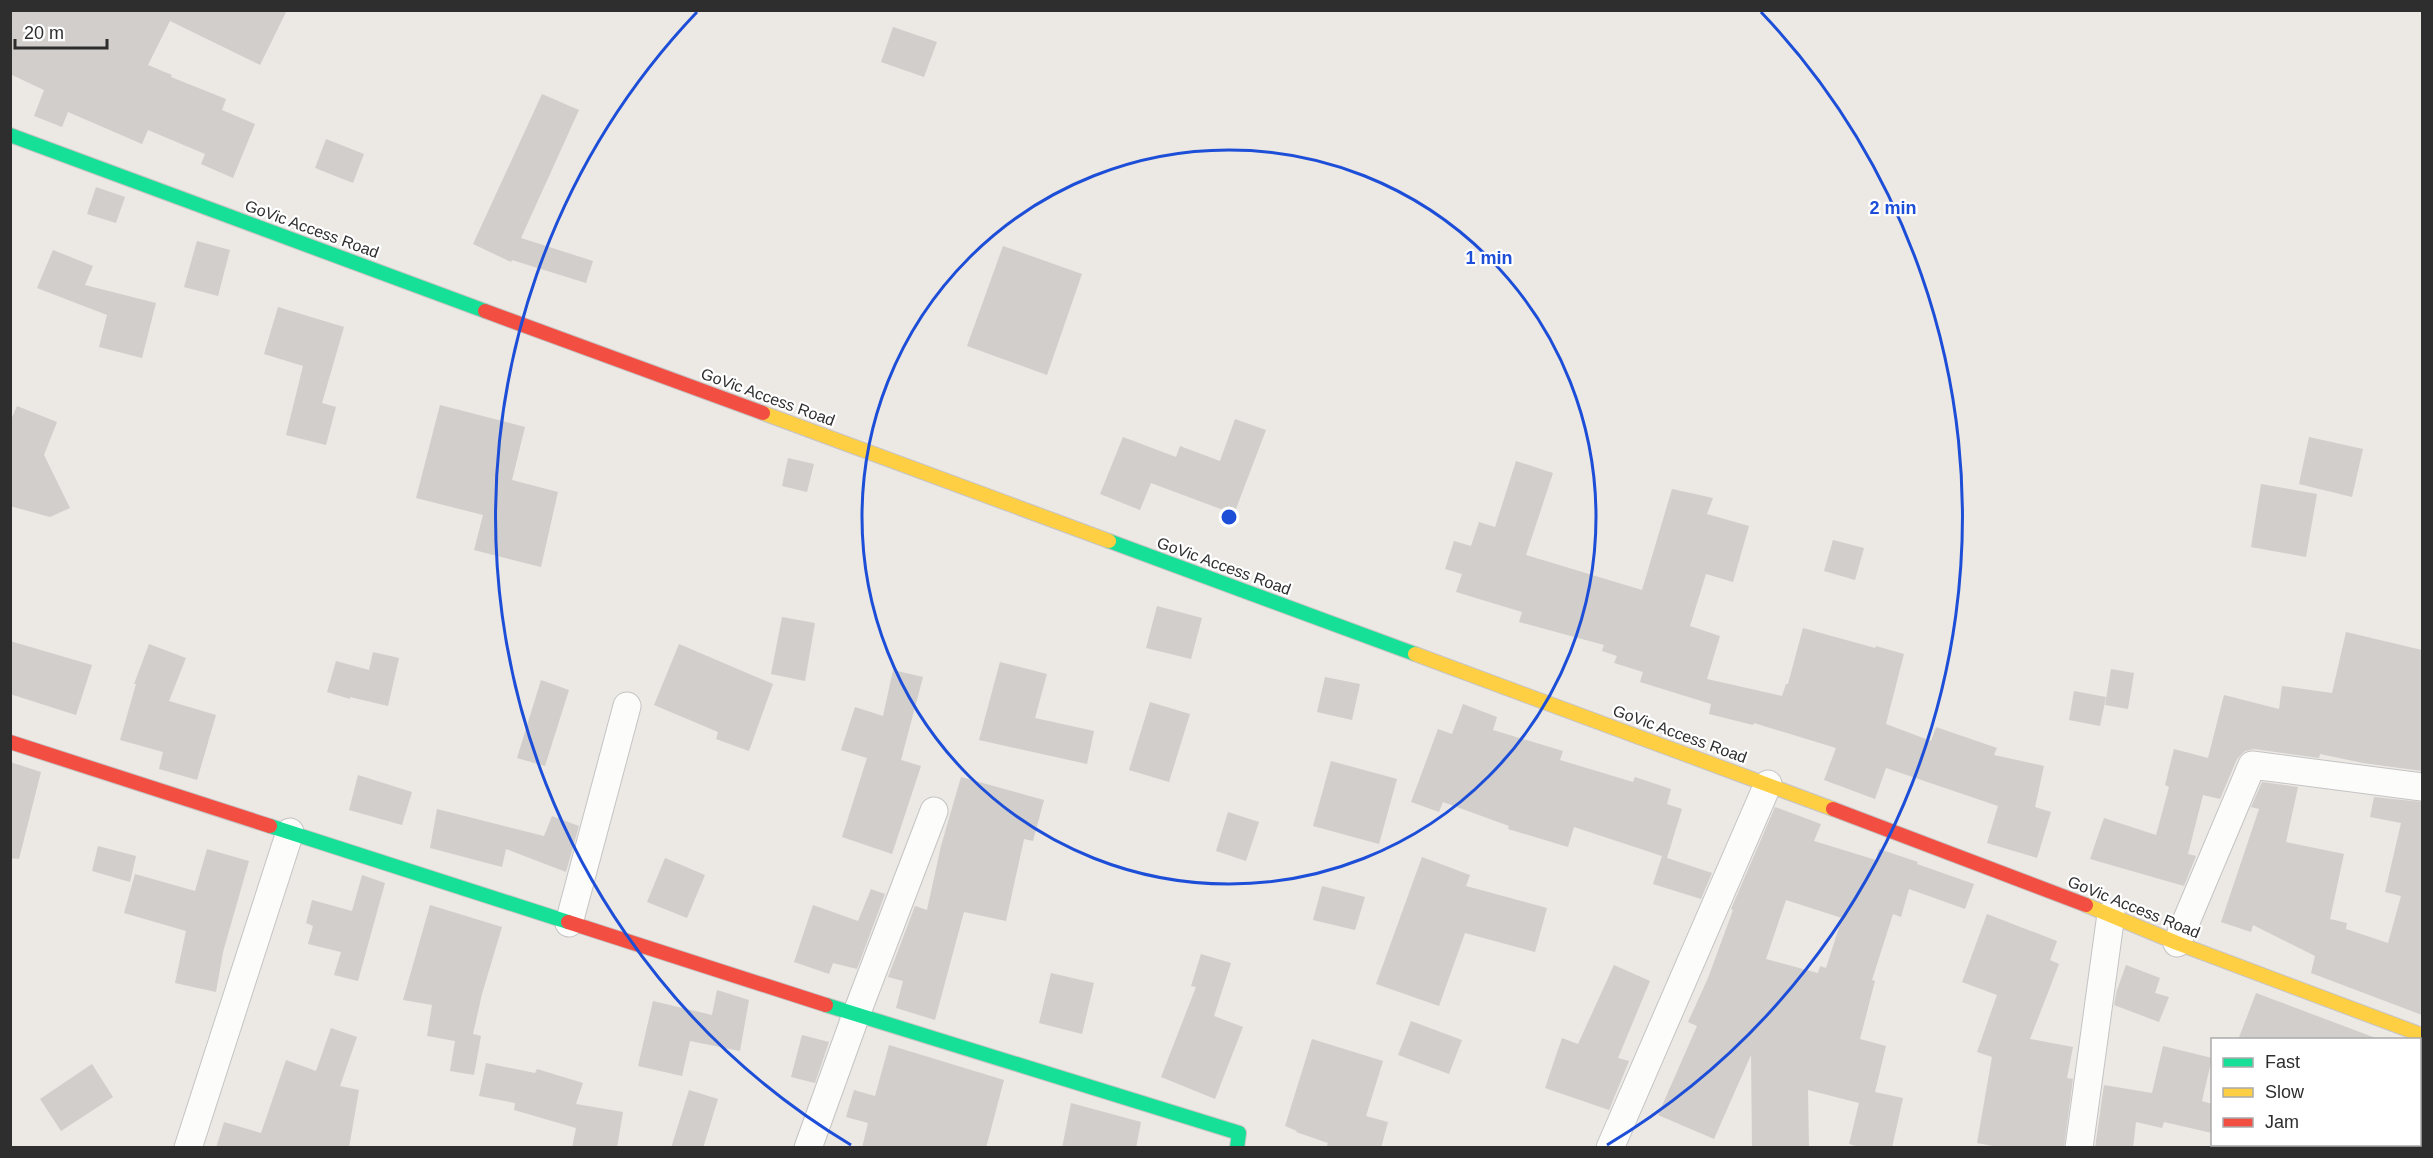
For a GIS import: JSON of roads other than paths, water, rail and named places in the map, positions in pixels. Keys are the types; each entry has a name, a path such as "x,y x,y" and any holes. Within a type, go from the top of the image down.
{"main road":[{"name":"GoVic Access Road","path":"10,135 1768,784 2111,915 2177,943 2422,1035"},
{"path":"10,742 856,1015 1239,1133 1237,1148"}],"street":[{"path":"569,923 627,706"},
{"path":"2177,943 2252,765 2422,787"},
{"path":"1610,1148 1768,784"},
{"path":"808,1148 934,811"},
{"path":"188,1148 290,832"},
{"path":"2079,1148 2111,915"}]}
